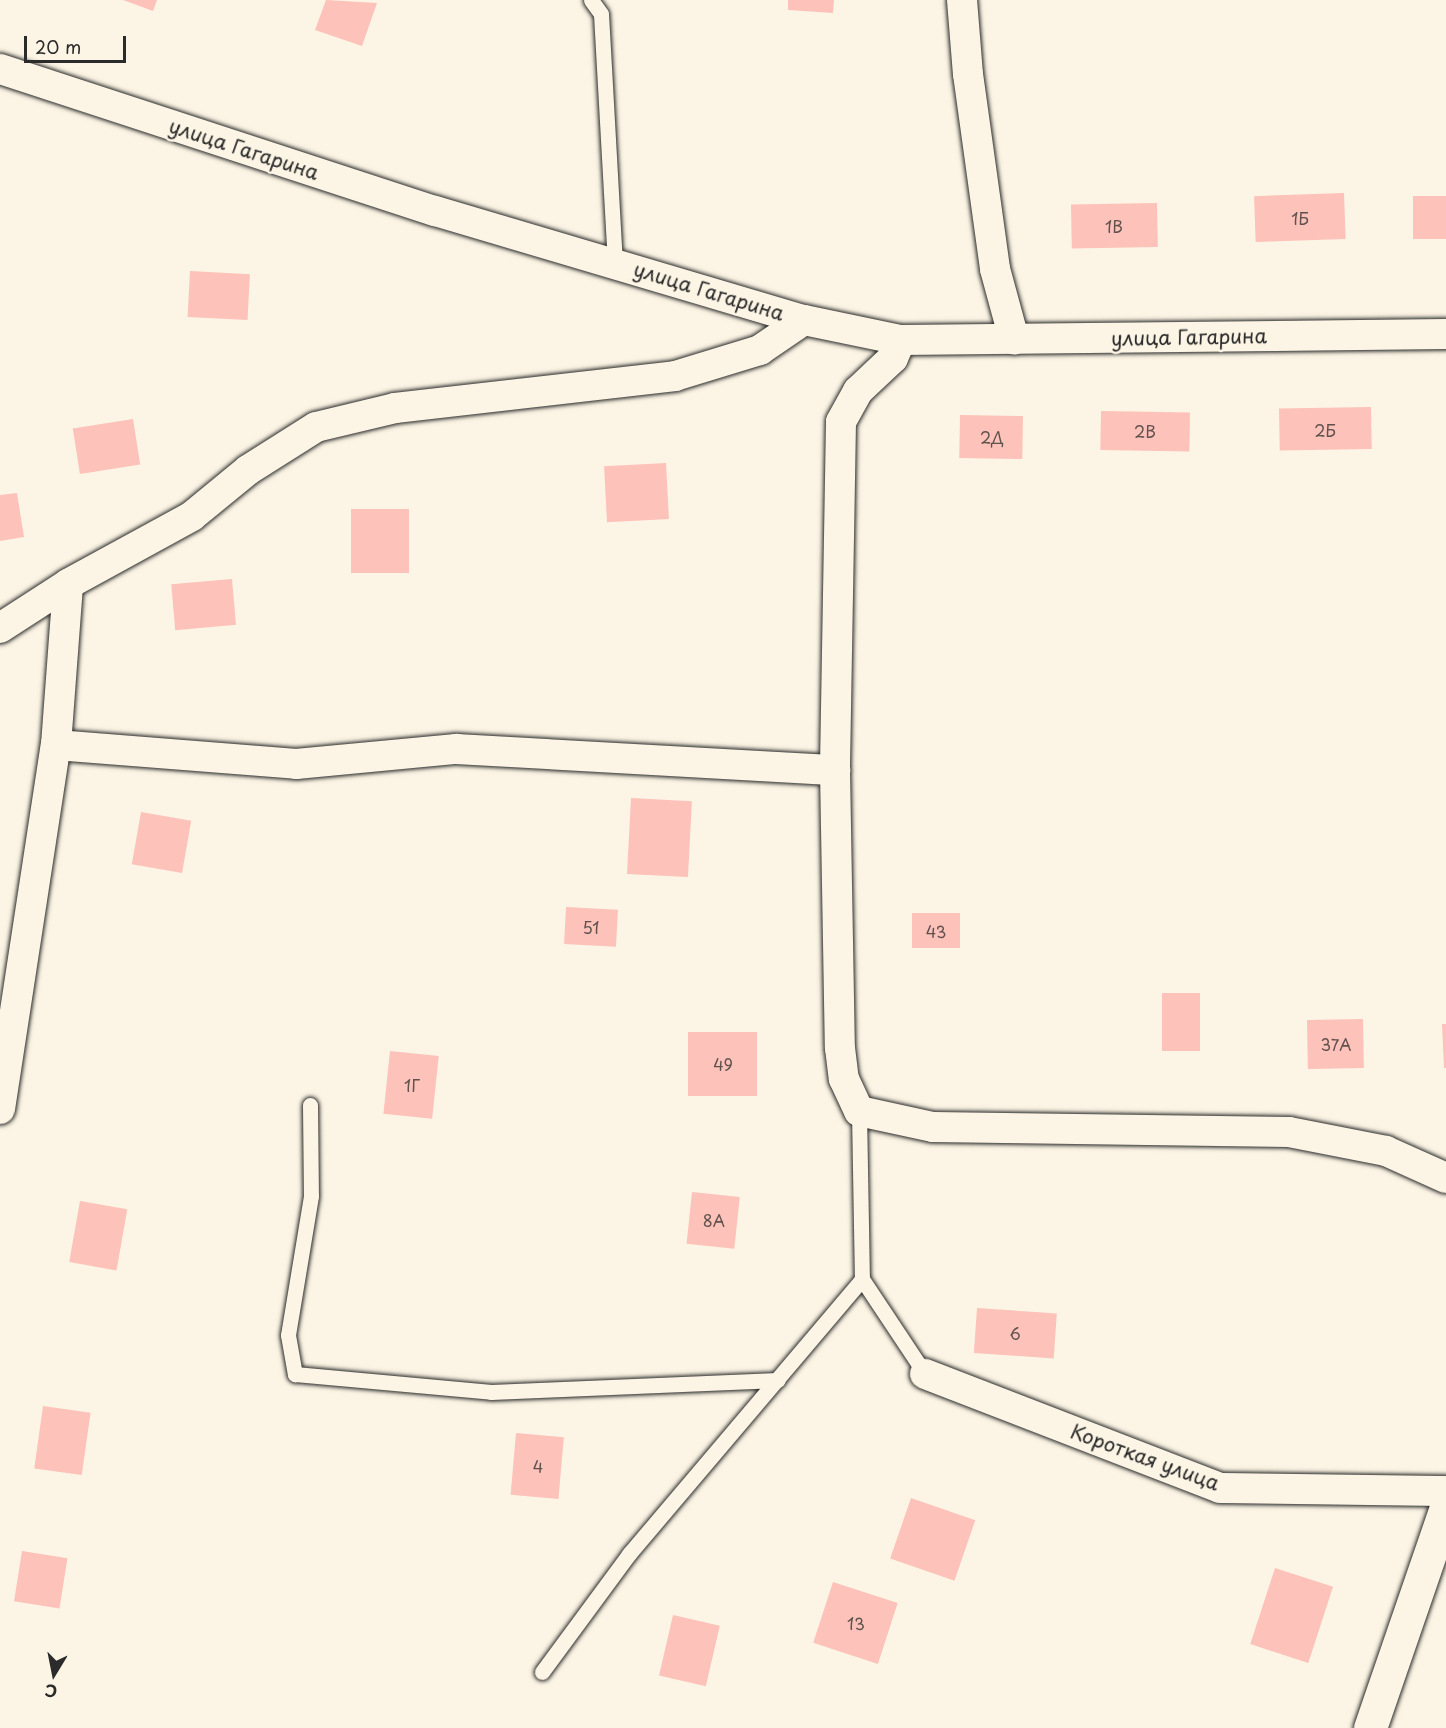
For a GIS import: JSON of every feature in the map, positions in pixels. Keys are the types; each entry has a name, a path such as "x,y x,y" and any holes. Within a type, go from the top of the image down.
{"street":[{"path":"962,0 968,74 995,268 1014,339"},
{"name":"улица Гагарина","path":"0,69 435,211 615,262 804,320 901,340 1446,334"},
{"path":"0,628 68,585 192,516 248,470 316,427 395,408 675,376 760,350 804,320"},
{"path":"901,340 893,357 858,391 841,422 835,770 840,1048 844,1079 859,1112 933,1127 1288,1132 1386,1151 1446,1178"},
{"path":"0,1109 56,745 68,585"},
{"path":"56,745 296,764 456,749 835,770"},
{"name":"Короткая улица","path":"925,1374 1220,1488 1446,1491"},
{"path":"1370,1728 1446,1507"}],"lane":[{"path":"591,0 601,14 615,262"},
{"path":"310,1105 311,1196 288,1335 295,1374 491,1392 778,1380"},
{"path":"859,1112 862,1279 925,1374"},
{"path":"542,1672 629,1554 862,1279"}],"building":[{"path":"123,0 157,0 153,11"},
{"path":"326,0 377,3 362,46 315,30"},
{"path":"788,0 834,0 833,13 788,10"},
{"path":"1344,193 1346,239 1256,242 1254,196"},
{"path":"1413,196 1446,196 1446,239 1413,239"},
{"path":"1157,203 1158,247 1072,248 1071,205"},
{"path":"190,271 250,274 248,320 188,317"},
{"path":"1371,407 1372,449 1280,451 1279,409"},
{"path":"1101,411 1190,413 1189,452 1100,450"},
{"path":"960,415 1023,416 1022,459 959,458"},
{"path":"133,419 140,464 80,474 73,429"},
{"path":"666,463 669,519 607,522 604,466"},
{"path":"17,493 24,537 0,541 0,495"},
{"path":"351,509 409,509 409,573 351,573"},
{"path":"232,579 236,625 175,630 171,584"},
{"path":"631,798 692,801 688,877 627,874"},
{"path":"141,812 191,821 182,873 132,864"},
{"path":"566,907 618,910 616,947 564,944"},
{"path":"912,913 960,913 960,948 912,948"},
{"path":"1162,993 1200,993 1200,1051 1162,1051"},
{"path":"1363,1019 1364,1068 1308,1069 1307,1020"},
{"path":"1442,1024 1446,1024 1446,1068 1444,1068"},
{"path":"688,1032 757,1032 757,1096 688,1096"},
{"path":"390,1051 439,1056 432,1119 383,1114"},
{"path":"692,1192 740,1197 734,1249 687,1244"},
{"path":"80,1201 127,1209 117,1270 69,1262"},
{"path":"977,1308 1057,1314 1054,1358 974,1353"},
{"path":"43,1406 91,1413 82,1475 34,1468"},
{"path":"516,1433 564,1437 558,1499 511,1495"},
{"path":"911,1498 975,1520 954,1581 890,1559"},
{"path":"22,1551 67,1558 59,1609 14,1601"},
{"path":"1275,1568 1333,1587 1308,1663 1250,1644"},
{"path":"833,1582 898,1603 878,1664 813,1643"},
{"path":"673,1615 720,1626 706,1686 659,1675"}]}
